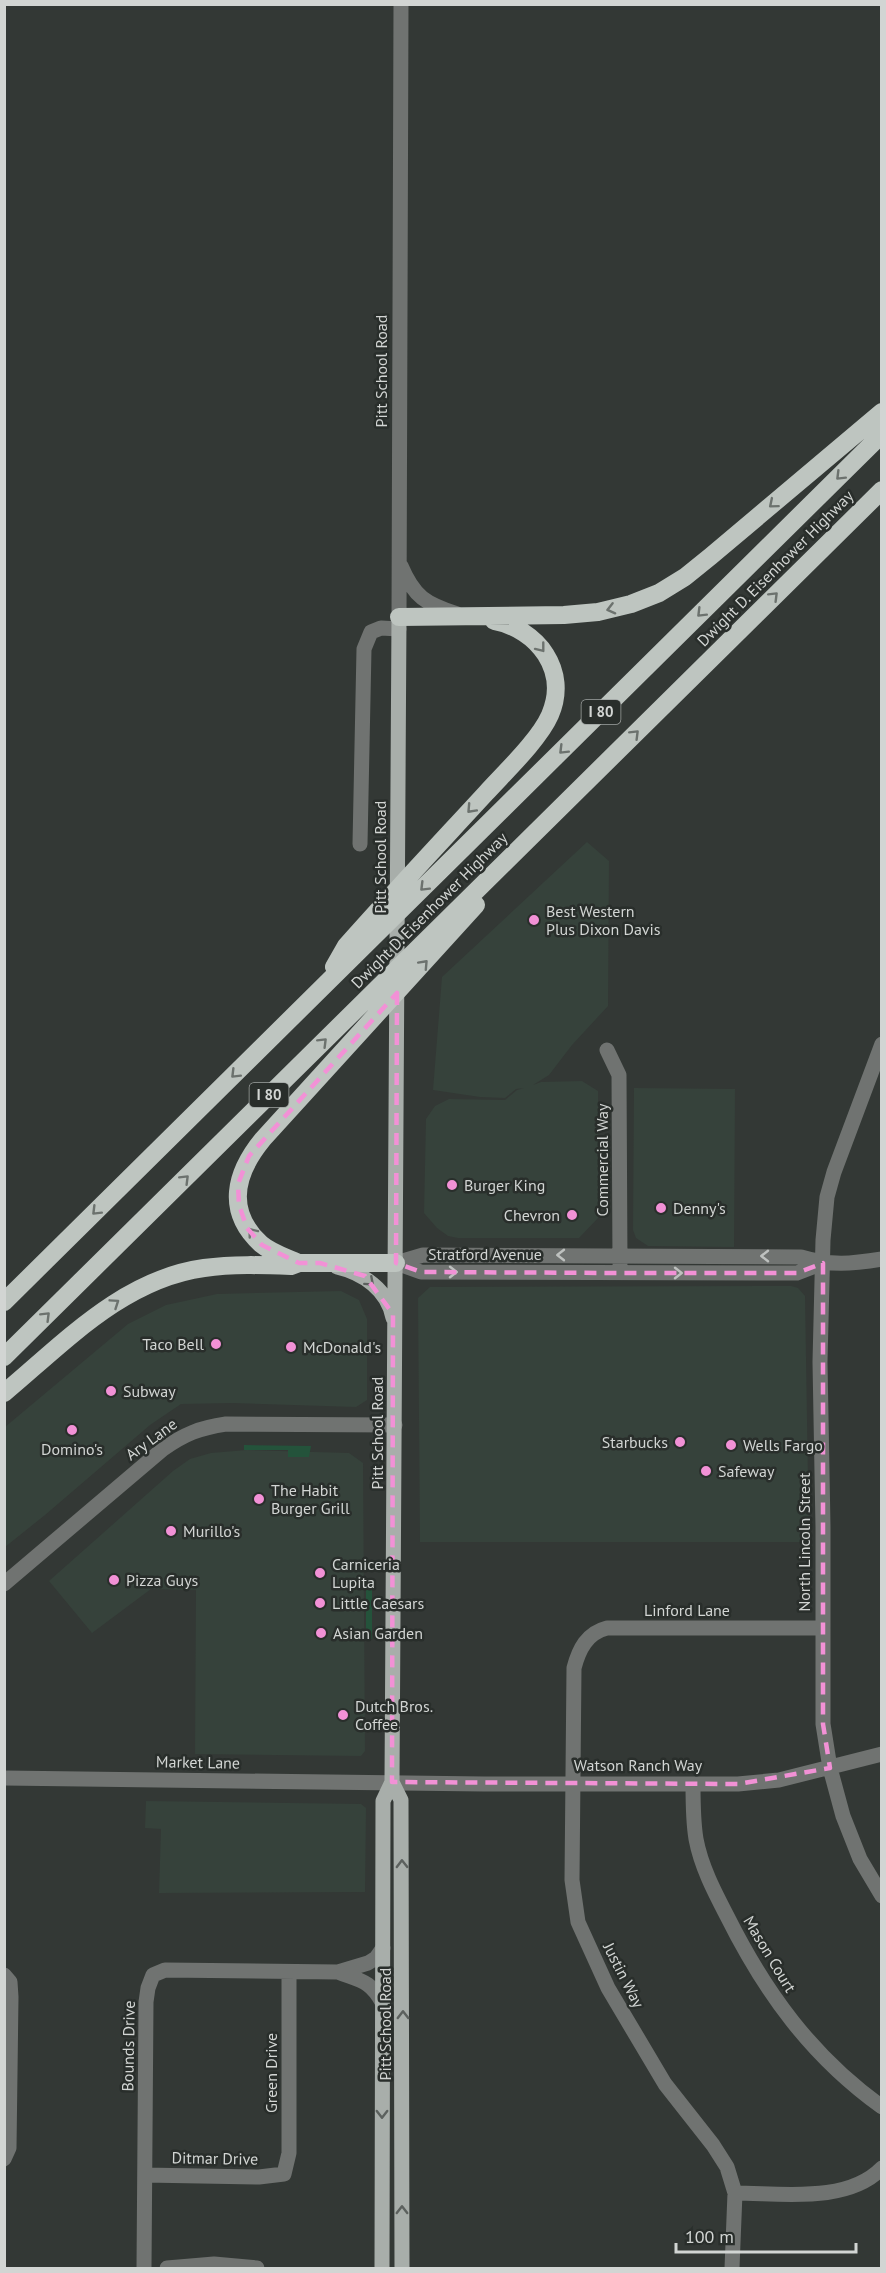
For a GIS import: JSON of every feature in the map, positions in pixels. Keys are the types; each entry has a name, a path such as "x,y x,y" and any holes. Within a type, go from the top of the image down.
{"highway":[{"path":"399,622 598,612 631,604 659,593 685,577 711,556 882,412"},
{"name":"Dwight D. Eisenhower Highway","path":"4,1302 882,434"},
{"name":"Dwight D. Eisenhower Highway","path":"4,1357 882,490"},
{"path":"321,989 346,946 516,760 549,718 554,705 556,687 553,664 540,644 522,630 508,623 469,617"},
{"path":"396,1263 299,1263 279,1256 262,1245 247,1228 238,1205 238,1185 242,1168 249,1156 462,923 534,834"},
{"path":"4,1393 95,1316 146,1285 177,1273 203,1268 232,1265 291,1266 299,1263"}],"main road":[{"name":"Pitt School Road","path":"382,2268 383,1801 392,1782 399,622"},
{"path":"320,1263 352,1270 364,1276 384,1298 393,1314 395,1328"},
{"name":"Pitt School Road","path":"392,1782 401,1800 402,2268"}],"street":[{"name":"Pitt School Road","path":"399,622 401,4"},
{"path":"399,560 410,584 421,599 469,617"},
{"path":"360,844 364,648 371,632 399,622"},
{"name":"North Lincoln Street","path":"881,1048 834,1172 827,1197 820,1362 823,1724 830,1768 848,1832 860,1859 882,1896"},
{"name":"Commercial Way","path":"607,1050 619,1074 620,1273"},
{"name":"Stratford Avenue","path":"396,1263 423,1255 801,1257 823,1263 852,1264 882,1259"},
{"name":"Stratford Avenue","path":"396,1263 421,1272 620,1273 797,1273 823,1263"},
{"name":"Ary Lane","path":"4,1584 163,1449 182,1436 201,1428 226,1424 394,1425"},
{"name":"Linford Lane","path":"574,1668 579,1651 589,1638 597,1631 607,1628 823,1628"},
{"name":"Justin Way","path":"574,1668 572,1880 578,1922 608,1988 665,2084 713,2145 726,2168 735,2193 732,2268"},
{"name":"Watson Ranch Way","path":"392,1782 738,1784 779,1780 882,1755"},
{"name":"Market Lane","path":"4,1778 392,1782"},
{"name":"Mason Court","path":"693,1784 697,1839 702,1860 735,1933 795,2028 839,2074 882,2107"},
{"name":"Bounds Drive","path":"144,2268 146,2002 153,1975 165,1970 338,1972 376,1958 383,1948"},
{"name":"Green Drive","path":"284,2174 289,2153 289,1972"},
{"name":"Bounds Drive","path":"338,1972 367,1983 382,2002"},
{"path":"4,1975 10,1982 11,1997 9,2148 6,2158"},
{"path":"735,2193 833,2193 862,2183 882,2168"},
{"name":"Ditmar Drive","path":"145,2175 259,2177 284,2174"},
{"path":"167,2268 214,2265 257,2268"}],"highlighted area":[{"path":"397,993 396,1263 421,1272 797,1273 823,1263 823,1724 830,1768 738,1784 392,1782 393,1314 365,1276 320,1263 299,1263 262,1245 247,1228 239,1205 238,1184 249,1156"}],"shaded area":[{"path":"587,842 609,861 608,1006 572,1045 549,1075 533,1085 541,1082 582,1081 598,1091 598,1218 579,1238 458,1238 448,1236 437,1228 424,1213 426,1119 435,1106 449,1099 505,1100 517,1090 524,1088 516,1089 505,1098 433,1090 442,977"},
{"path":"634,1088 735,1089 734,1247 648,1246 636,1238 633,1230"},
{"path":"791,1286 798,1288 805,1296 809,1542 420,1542 418,1298 430,1287"},
{"path":"341,1291 359,1300 367,1319 367,1400 356,1407 232,1403 181,1404 150,1425 5,1547 5,1427 128,1324 166,1305 217,1294"},
{"path":"247,1450 349,1453 363,1463 365,1751 361,1756 195,1754 196,1590 151,1589 92,1633 49,1581 173,1471 190,1459 211,1453"},
{"path":"146,1801 361,1804 366,1808 365,1892 159,1893 161,1829 145,1828"}],"green space":[{"path":"244,1445 311,1446 309,1457 288,1457 288,1450 244,1450"},
{"path":"366,1588 372,1588 372,1639 366,1641"}],"place":[{"name":"Best Western Plus Dixon Davis","path":"534,920"},
{"name":"Burger King","path":"452,1185"},
{"name":"Denny's","path":"661,1208"},
{"name":"Chevron","path":"572,1215"},
{"name":"Taco Bell","path":"216,1344"},
{"name":"McDonald's","path":"291,1347"},
{"name":"Subway","path":"111,1391"},
{"name":"Domino's","path":"72,1430"},
{"name":"Starbucks","path":"680,1442"},
{"name":"Wells Fargo","path":"731,1445"},
{"name":"Safeway","path":"706,1471"},
{"name":"The Habit Burger Grill","path":"259,1499"},
{"name":"Murillo's","path":"171,1531"},
{"name":"Carniceria Lupita","path":"320,1573"},
{"name":"Pizza Guys","path":"114,1580"},
{"name":"Little Caesars","path":"320,1603"},
{"name":"Asian Garden","path":"321,1633"},
{"name":"Dutch Bros. Coffee","path":"343,1715"}]}
